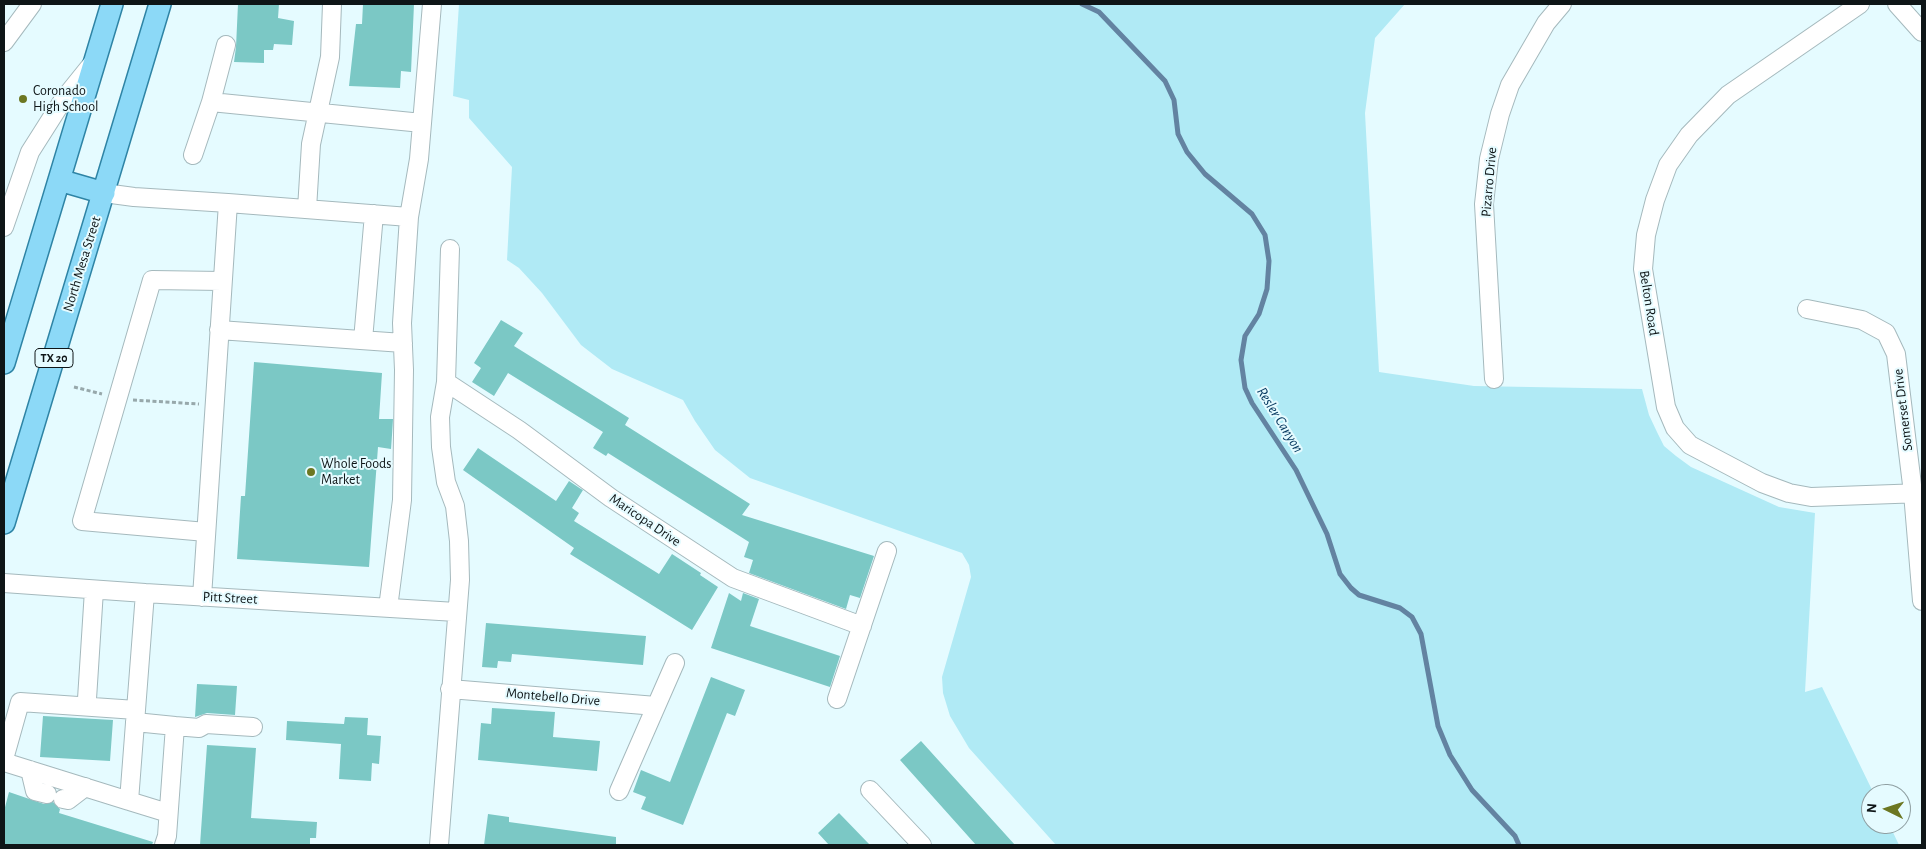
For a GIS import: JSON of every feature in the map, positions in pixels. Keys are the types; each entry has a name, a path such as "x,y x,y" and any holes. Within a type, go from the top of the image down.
{"main road":[{"path":"4,363 112,4"},
{"name":"North Mesa Street","path":"4,523 160,4"},
{"path":"59,180 104,193"}],"street":[{"path":"4,42 32,4"},
{"path":"308,209 311,144 330,57 332,4"},
{"path":"388,608 402,500 404,370 402,323 409,217 419,159 432,4"},
{"name":"Pizarro Drive","path":"1494,379 1484,204 1488,159 1510,85 1533,43 1546,23 1562,4"},
{"name":"Belton Road","path":"1860,4 1728,95 1688,135 1668,165 1655,200 1646,235 1643,270 1666,406 1675,428 1690,445 1762,483 1789,493 1811,497 1918,493"},
{"path":"1897,4 1922,32"},
{"path":"193,155 211,102 226,45"},
{"path":"4,227 30,152 63,100 95,60"},
{"path":"211,102 422,123"},
{"path":"104,193 134,197 409,217"},
{"path":"202,597 228,204"},
{"path":"363,340 374,214"},
{"path":"439,845 460,580 459,541 454,506 446,482 441,447 440,417 446,382 450,249"},
{"path":"206,532 82,521 152,280 222,281"},
{"name":"Somerset Drive","path":"1807,309 1862,320 1886,333 1896,354 1918,493 1922,601"},
{"path":"219,330 403,344"},
{"name":"Maricopa Drive","path":"446,382 519,430 611,498 733,578 862,626"},
{"path":"837,699 888,551"},
{"name":"Pitt Street","path":"4,582 94,590 456,612"},
{"path":"87,699 94,590"},
{"path":"129,801 145,593"},
{"path":"619,791 675,663"},
{"name":"Montebello Drive","path":"450,689 656,706"},
{"path":"168,813 30,770 4,760 20,702 136,716 176,726 199,728 206,724 253,728"},
{"path":"164,845 167,836 176,726"},
{"path":"30,770 35,791 68,800 85,787"},
{"path":"870,790 922,845"}],"path":[{"path":"74,387 118,399 214,405"}],"shaded area":[{"path":"459,4 1405,4 1375,38 1365,113 1379,372 1474,386 1642,389 1649,415 1664,446 1691,467 1779,507 1815,513 1805,692 1822,687 1869,784 1861,784 1861,834 1894,834 1899,845 1056,845 969,748 950,716 943,693 942,677 971,577 969,565 962,553 750,478 715,450 683,400 612,369 581,345 542,293 519,268 507,260 512,167 469,118 469,100 453,96"}],"building":[{"path":"238,4 279,4 278,18 294,21 292,45 274,44 273,50 264,50 264,63 234,62"},
{"path":"363,4 414,4 411,72 401,71 400,88 349,86 356,24 362,24"},
{"path":"501,320 523,333 514,346 629,418 625,425 750,504 742,515 874,556 860,598 850,595 846,609 749,573 753,560 744,557 749,542 608,453 606,456 593,448 603,432 508,373 494,396 472,382 481,368 474,363"},
{"name":"Whole Foods Market","path":"254,362 382,373 379,419 393,419 392,435 391,449 378,447 369,567 237,559 241,496 245,496"},
{"path":"478,448 556,501 569,481 583,490 572,508 579,513 574,521 659,574 672,554 718,587 692,630 570,554 574,548 463,470"},
{"path":"729,593 741,601 743,593 759,599 750,626 840,656 830,687 711,648"},
{"path":"486,623 646,636 643,665 512,654 511,662 498,661 497,668 482,667"},
{"path":"711,677 745,690 735,716 727,713 683,825 641,809 646,797 633,792 641,770 670,782"},
{"path":"197,684 237,686 235,715 207,713 195,717"},
{"path":"492,708 555,712 553,737 600,741 597,771 478,760 481,723 491,724"},
{"path":"43,716 113,720 110,761 40,757"},
{"path":"345,717 368,718 367,735 381,736 379,764 372,763 371,781 339,779 341,744 286,740 287,721 344,724"},
{"path":"921,741 1015,845 976,845 900,760"},
{"path":"207,745 256,748 251,818 317,822 316,838 310,838 310,845 200,845"},
{"path":"9,792 44,804 53,802 60,809 59,813 153,842 152,845 4,845 4,811"},
{"path":"839,813 870,845 829,845 818,833"},
{"path":"488,814 509,817 509,822 616,837 616,845 484,845"}],"waterway":[{"name":"Resler Canyon","path":"1082,4 1099,12 1165,81 1174,100 1178,134 1187,152 1205,174 1252,214 1265,235 1269,261 1267,289 1259,314 1245,336 1241,360 1245,388 1252,403 1296,470 1327,534 1340,574 1359,595 1400,608 1412,617 1421,634 1438,726 1450,755 1472,790 1515,836 1519,845"}],"place":[{"name":"Coronado High School","path":"23,99"},
{"name":"Whole Foods Market","path":"311,472"}]}
